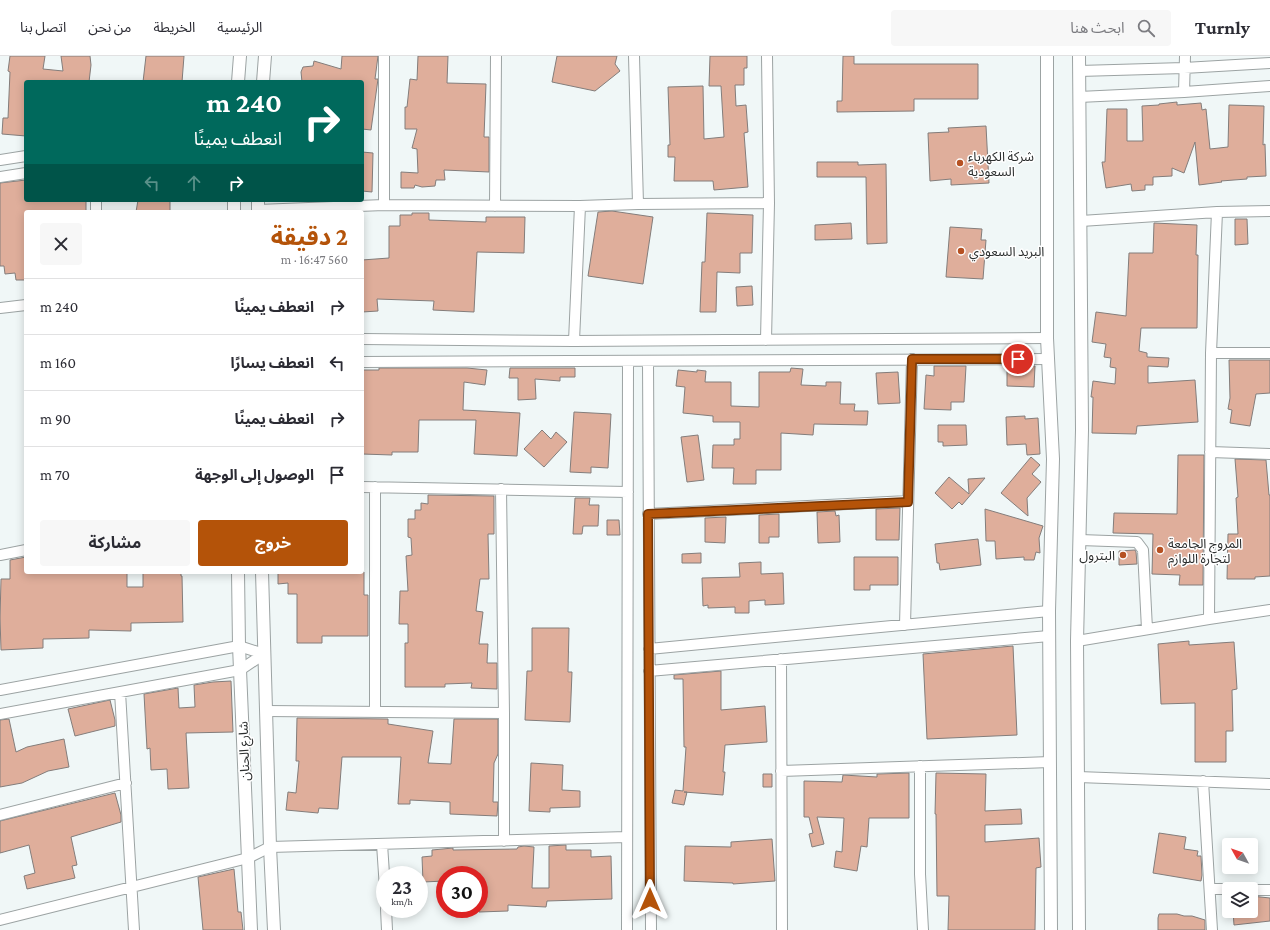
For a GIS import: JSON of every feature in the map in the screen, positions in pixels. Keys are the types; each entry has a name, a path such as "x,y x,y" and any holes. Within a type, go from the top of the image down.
{"street":[{"path":"238,80 240,56"},
{"path":"263,80 265,56"},
{"path":"384,56 384,205"},
{"path":"495,206 496,56"},
{"path":"634,56 638,204"},
{"path":"766,340 769,204 767,56"},
{"path":"1047,56 1047,338 1053,459 1049,611 1051,930"},
{"path":"1079,56 1082,430 1077,641 1079,930"},
{"path":"1184,92 1184,68 1186,56"},
{"path":"1079,71 1184,68 1270,63"},
{"path":"1079,97 1270,86"},
{"path":"0,160 24,156"},
{"path":"0,177 24,174"},
{"path":"258,207 384,205 580,206 638,204 769,204"},
{"path":"574,340 580,206"},
{"path":"1081,221 1217,212 1270,211"},
{"path":"1209,619 1211,353 1217,212"},
{"path":"0,308 24,305"},
{"path":"364,339 766,340 1047,338"},
{"path":"1211,353 1270,353"},
{"path":"905,625 912,359"},
{"path":"364,362 1048,359"},
{"path":"627,930 628,361"},
{"path":"648,361 648,649 651,930"},
{"path":"1210,452 1270,454"},
{"path":"364,487 628,492"},
{"path":"375,487 375,712"},
{"path":"501,490 504,841"},
{"path":"648,514 908,502"},
{"path":"1080,540 1137,542 1144,550 1147,629"},
{"path":"0,555 24,550"},
{"name":"شارع الحنان","path":"238,574 239,646 251,930"},
{"name":"شارع الحنان","path":"262,574 270,847 274,930"},
{"path":"1077,641 1270,610"},
{"path":"648,649 1049,611"},
{"path":"649,671 1050,636"},
{"path":"0,690 239,646 264,654"},
{"path":"0,714 240,670 264,654"},
{"path":"781,660 782,930"},
{"path":"120,692 134,930"},
{"path":"266,711 504,713"},
{"path":"781,771 1050,762"},
{"path":"920,766 920,874 923,930"},
{"path":"1078,777 1270,784"},
{"path":"1203,781 1212,930"},
{"path":"0,815 126,782"},
{"path":"0,920 248,858 270,847 627,837"},
{"path":"382,844 383,866"},
{"path":"1210,889 1222,889"},
{"path":"1258,890 1270,890"},
{"path":"387,918 388,930"}],"building":[{"path":"10,56 45,56 43,69 63,71 61,56 90,56 91,65 89,80 24,80 24,136 2,134 3,118 8,118 10,72 8,71"},
{"path":"146,56 184,56 182,80 143,80"},
{"path":"342,56 378,56 375,79 378,79 371,130 364,129 364,80 302,80 301,72 303,67 313,66 314,61 341,69"},
{"path":"418,56 448,56 447,83 486,84 484,137 489,137 489,172 444,170 445,180 436,180 435,186 422,187 415,185 414,188 401,188 401,172 418,173 417,149 412,148 417,129 405,129 405,107 407,107 410,79 417,80"},
{"path":"557,56 617,56 615,64 620,71 595,91 552,82"},
{"path":"710,56 747,56 747,68 744,68 744,85 735,85 736,106 746,105 748,132 744,133 748,187 714,190 713,181 674,181 675,157 668,157 668,145 670,145 668,87 703,86 704,139 724,137 721,86 709,86"},
{"path":"843,56 854,56 854,64 978,64 978,99 914,99 914,111 837,112 837,101 842,101"},
{"path":"1177,102 1177,105 1201,103 1202,110 1206,109 1210,149 1228,147 1229,105 1264,106 1263,145 1265,144 1266,176 1247,177 1247,179 1221,181 1222,182 1199,185 1195,142 1184,173 1172,168 1172,176 1153,177 1153,185 1145,185 1145,190 1132,191 1131,184 1106,188 1102,162 1105,162 1107,109 1127,109 1127,141 1143,141 1142,106"},
{"path":"986,126 989,183 951,185 951,179 930,181 928,133 949,132 948,128"},
{"path":"364,152 373,153 372,192 364,191"},
{"path":"817,162 858,162 858,165 886,164 887,243 867,244 866,177 817,177"},
{"path":"24,180 24,202 86,202 86,210 24,210 24,280 16,280 15,273 5,274 4,266 0,266 0,183"},
{"path":"138,202 170,202 170,210 136,210"},
{"path":"612,211 653,217 643,284 588,276 598,212"},
{"path":"412,213 429,213 429,220 486,222 486,217 525,217 524,253 477,252 474,312 433,310 434,301 377,299 378,311 364,312 364,260 389,258 389,226 400,226 400,215 412,215"},
{"path":"707,213 753,215 752,253 740,253 740,273 717,272 716,312 700,312 702,262 705,262"},
{"path":"1235,219 1247,219 1248,244 1235,245"},
{"path":"851,223 852,239 815,240 815,225"},
{"path":"1154,223 1197,225 1197,328 1141,328 1139,351 1147,353 1147,357 1169,358 1168,367 1148,366 1148,383 1195,380 1198,422 1137,426 1136,434 1092,433 1093,397 1091,397 1093,381 1115,384 1116,368 1110,367 1111,358 1104,357 1106,344 1092,342 1096,312 1126,316 1129,253 1153,253"},
{"path":"950,227 982,229 981,240 986,240 983,279 946,277"},
{"path":"752,286 753,305 737,306 736,287"},
{"path":"1229,360 1270,360 1270,393 1256,394 1250,426 1230,423 1232,410 1228,409 1230,398"},
{"path":"934,366 966,366 964,402 951,402 951,410 924,409 926,375 934,376"},
{"path":"1007,366 1035,366 1034,387 1007,386"},
{"path":"379,368 467,368 487,370 485,385 464,382 463,410 520,413 517,456 474,454 476,420 419,420 418,452 392,452 392,455 364,454 364,370 379,370"},
{"path":"510,368 575,368 575,377 560,377 560,381 535,379 536,399 518,400 518,378 509,378"},
{"path":"791,368 803,369 801,385 826,386 826,382 841,382 840,404 855,404 854,411 868,411 867,425 814,424 813,435 781,433 781,470 756,470 756,484 733,484 734,468 712,468 713,445 734,445 734,439 740,439 740,422 713,422 713,416 683,413 685,387 676,386 678,370 697,372 697,370 706,371 705,382 731,382 731,406 759,407 759,372 790,372"},
{"path":"898,372 900,403 878,404 876,373"},
{"path":"574,412 611,414 608,468 591,467 591,473 570,472"},
{"path":"1025,416 1025,419 1038,418 1040,454 1027,455 1026,444 1007,445 1006,417"},
{"path":"938,425 966,425 967,445 943,446 943,442 938,442"},
{"path":"542,430 551,439 556,432 567,442 544,467 524,449"},
{"path":"698,435 704,480 687,482 681,437"},
{"path":"1178,455 1204,455 1203,585 1179,585 1180,575 1152,574 1153,534 1113,533 1114,513 1177,514"},
{"path":"1031,457 1040,465 1032,474 1041,482 1027,498 1028,516 1001,493"},
{"path":"1235,459 1266,460 1270,495 1270,576 1255,577 1255,579 1227,579 1228,534 1238,534 1236,498 1238,497"},
{"path":"949,477 969,494 968,479 985,478 962,505 959,502 952,509 935,493"},
{"path":"428,495 494,496 494,534 488,534 489,579 480,579 476,611 483,612 479,644 488,644 487,663 497,663 497,689 471,688 472,683 445,684 445,687 405,687 405,643 408,643 408,624 399,624 400,591 408,591 406,556 412,555 411,538 408,537 408,519 415,519 415,510 421,510 421,503 428,504"},
{"path":"575,498 590,498 589,505 599,505 598,526 583,526 582,534 573,534"},
{"path":"900,508 899,540 876,540 876,509"},
{"path":"985,509 1043,526 1039,538 1040,553 1036,552 1034,560 1024,560 1024,557 996,559 995,541 986,541"},
{"path":"835,511 836,516 839,515 840,542 818,543 817,512"},
{"path":"779,514 779,537 769,537 769,543 759,543 759,515"},
{"path":"726,517 725,543 705,542 705,518"},
{"path":"607,520 619,520 620,535 607,535"},
{"path":"978,539 981,565 940,570 939,563 937,563 935,544"},
{"path":"1135,550 1137,564 1119,565 1119,551"},
{"path":"701,553 701,563 682,563 682,554"},
{"path":"24,557 24,574 127,574 127,587 143,587 143,574 181,574 183,622 131,623 131,631 89,630 89,638 43,639 43,648 1,650 1,579 10,579 10,560"},
{"path":"854,557 898,557 898,585 870,585 870,590 854,590"},
{"path":"761,562 761,574 783,573 784,604 765,605 765,600 749,601 749,613 735,613 735,607 708,608 708,605 703,606 702,578 740,577 739,563"},
{"path":"278,574 364,574 364,595 368,595 368,636 322,636 322,643 297,643 297,594 288,594 288,583 278,584"},
{"path":"532,628 569,628 568,672 572,672 570,722 525,720 527,671 532,671"},
{"path":"1189,641 1189,645 1234,642 1237,689 1232,690 1233,731 1226,731 1226,762 1195,762 1195,703 1161,704 1158,644"},
{"path":"1013,646 1017,735 927,739 923,654"},
{"path":"721,671 721,710 765,706 767,742 725,745 723,795 687,792 684,805 672,803 675,790 683,791 686,747 684,747 683,679 674,679 674,675"},
{"path":"231,681 233,732 186,733 189,788 168,789 167,769 151,770 150,748 147,749 144,694 178,688 179,708 195,707 194,685"},
{"path":"110,700 115,726 75,736 68,709"},
{"path":"297,718 388,719 388,724 433,731 428,763 451,764 454,719 498,719 498,754 494,763 493,802 498,802 497,816 450,814 450,802 410,800 410,804 398,804 401,757 342,757 338,809 319,808 318,813 286,810 288,792 296,793 299,761 296,761"},
{"path":"9,719 16,752 27,747 64,739 69,767 48,771 22,783 0,787 0,720"},
{"path":"531,763 563,765 562,790 580,791 580,807 550,808 550,812 529,811"},
{"path":"909,773 909,818 869,818 867,847 861,846 857,871 834,867 836,851 842,852 844,818 817,817 824,844 812,847 809,834 813,833 809,817 804,817 804,781 842,782 843,775 877,777 877,774"},
{"path":"936,773 986,774 985,811 1021,809 1022,824 985,825 985,842 1039,838 1041,867 1036,868 1035,930 948,930 949,896 937,896 935,814"},
{"path":"763,774 772,774 772,787 763,787"},
{"path":"115,793 121,815 121,822 71,837 77,865 72,866 75,878 27,889 24,876 35,873 29,845 0,853 0,821"},
{"path":"1159,833 1186,837 1184,849 1198,851 1197,856 1201,856 1201,881 1153,873"},
{"path":"772,839 775,881 733,884 684,881 685,846 731,847 731,842"},
{"path":"566,845 566,850 591,850 591,857 611,856 612,899 547,901 546,907 508,905 508,911 488,912 488,866 436,866 436,881 428,882 428,866 422,866 422,857 432,856 432,850 453,848 453,850 517,849 518,847 524,846 534,847 532,888 549,888 549,846"},
{"path":"234,869 238,912 241,912 243,930 203,930 198,877"},
{"path":"1258,897 1270,898 1270,921 1234,925 1234,918 1258,918"},
{"path":"1159,914 1177,914 1205,920 1205,930 1158,930"}],"place":[{"name":"شركة الكهرباء السعودية","path":"960,163"},
{"name":"البريد السعودي","path":"961,251"},
{"name":"المروج الجامعة لتجارة اللوازم","path":"1160,550"},
{"name":"البترول","path":"1123,555"}],"route":[{"path":"650,900 648,514 908,502 912,359 1018,359"}]}
